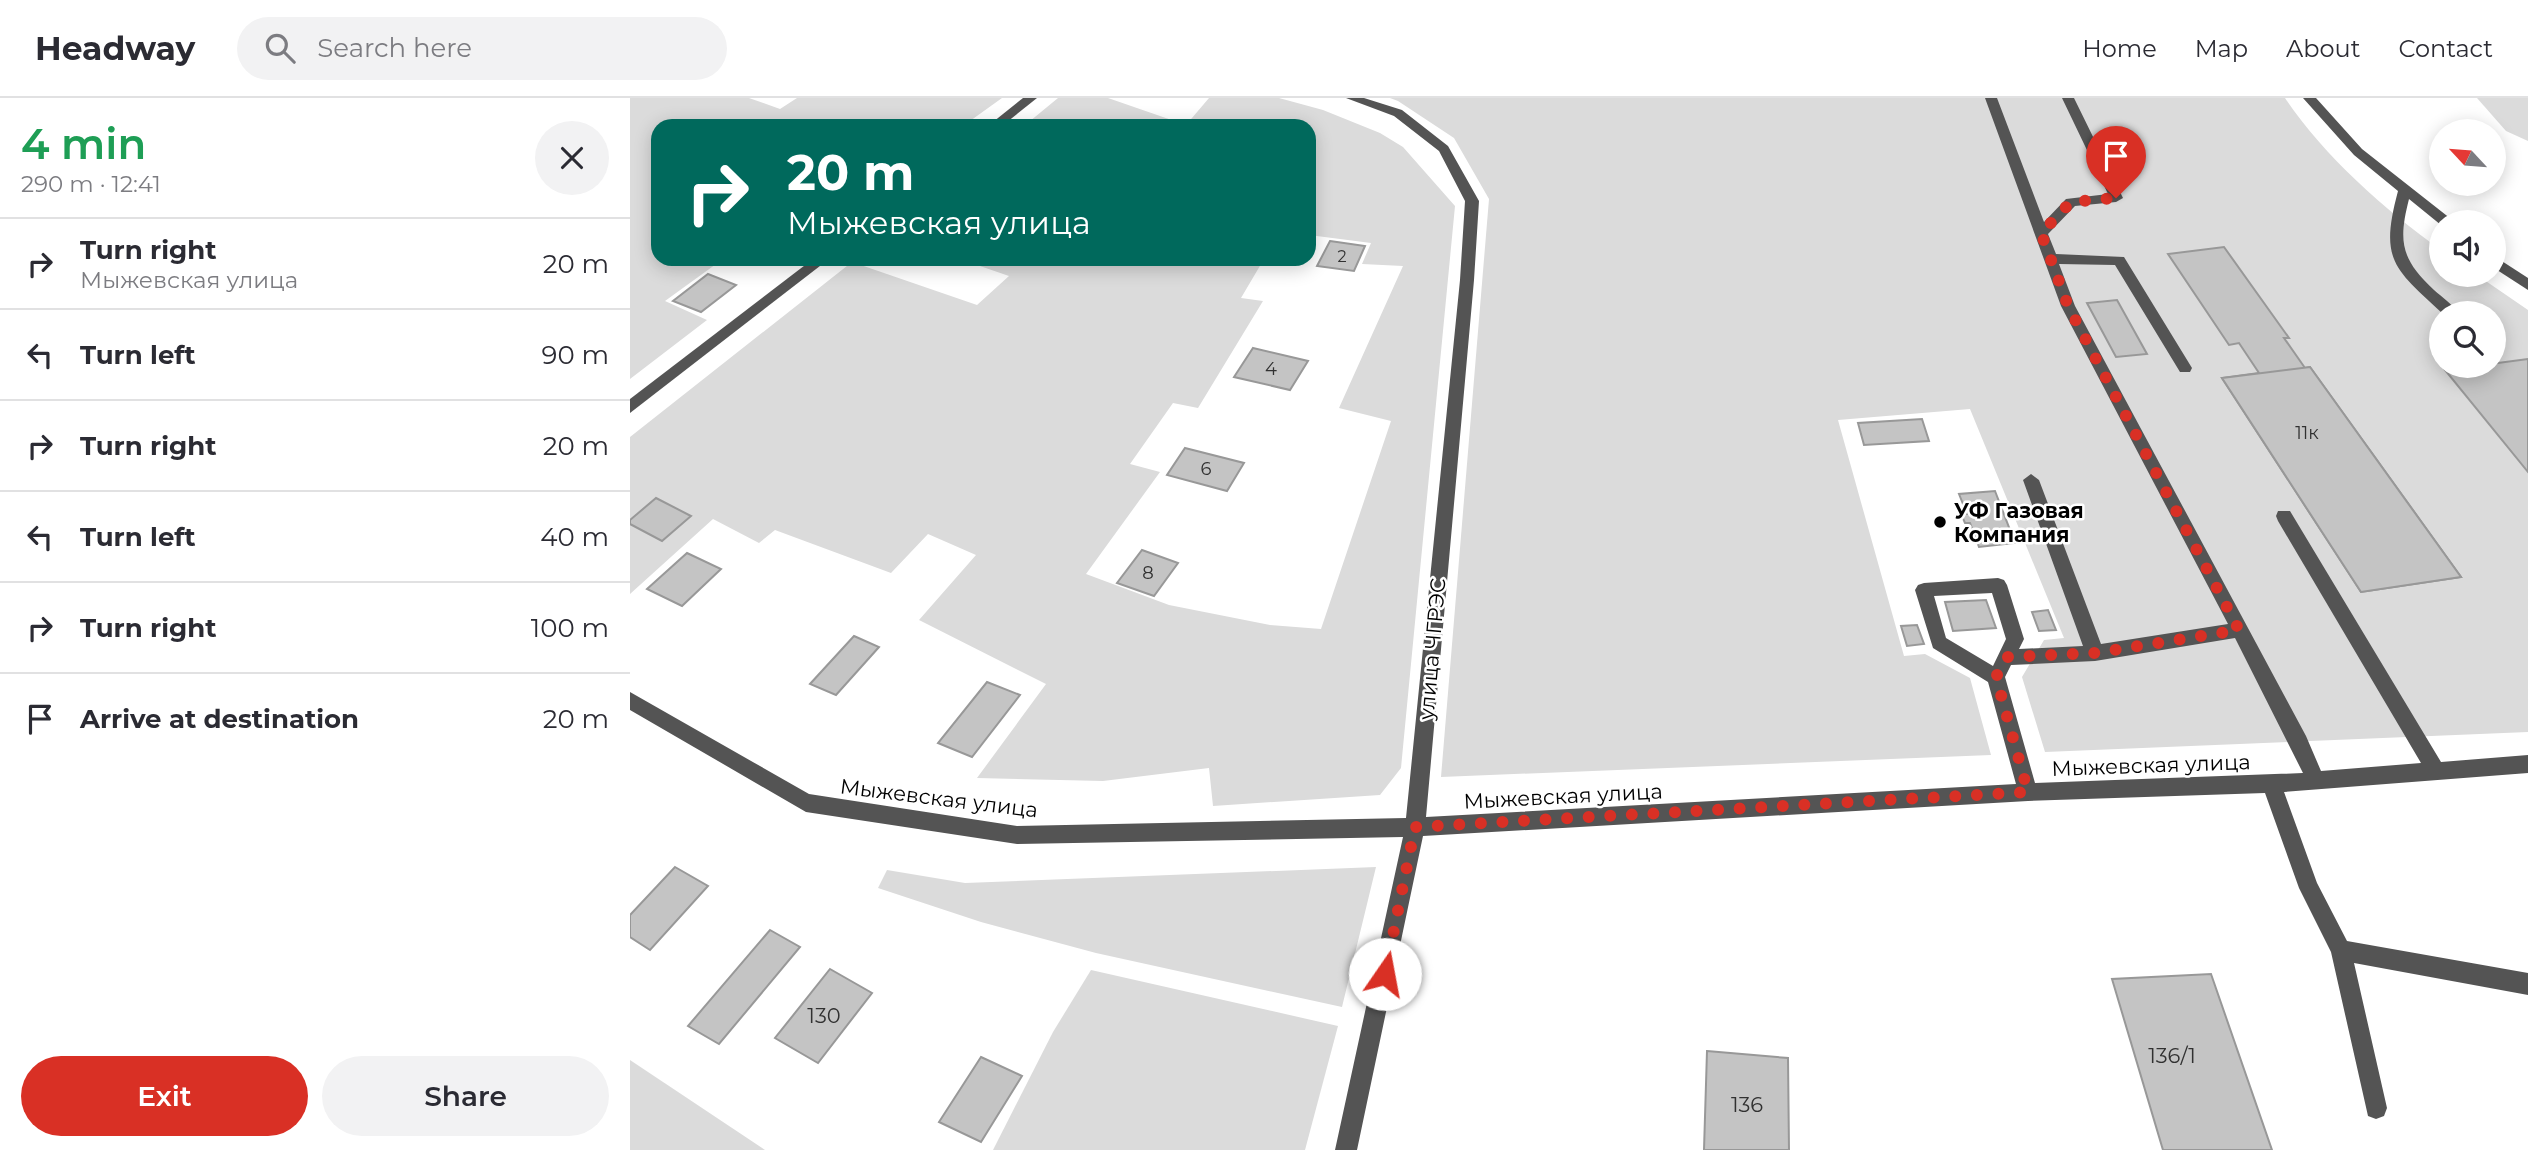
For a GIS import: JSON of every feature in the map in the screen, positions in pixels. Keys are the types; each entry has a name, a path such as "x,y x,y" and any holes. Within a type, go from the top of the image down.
{"street":[{"path":"1003,119 1031,98"},
{"name":"улица ЧГРЭС","path":"1346,1150 1415,827 1467,280 1472,201 1444,149 1398,114 1352,98"},
{"path":"1991,98 2068,306 2299,742 2315,779"},
{"path":"2041,233 2071,202 2116,198 2068,98"},
{"path":"2309,98 2358,152 2431,210"},
{"path":"2405,190 2398,219 2396,250 2417,282 2438,301"},
{"path":"2050,259 2119,260 2185,368"},
{"path":"630,407 813,266"},
{"path":"2506,269 2528,285"},
{"path":"2031,480 2095,653"},
{"path":"2284,516 2435,770"},
{"path":"1996,677 2015,639 1998,585 1924,590 1939,643 1996,677 2028,792"},
{"path":"2007,657 2095,653 2239,630"},
{"name":"Мыжевская улица","path":"630,700 806,803 1017,835 1415,827 2028,792 2271,784 2528,764"},
{"path":"2271,784 2309,888 2341,950 2376,1108"},
{"path":"2341,950 2528,984"}],"shaded area":[{"path":"630,98 749,98 780,109 797,98 1002,98 973,119 651,119 651,266 713,266 665,301 707,320 630,379"},
{"path":"1058,98 1108,98 1169,119 1032,119"},
{"path":"1209,98 1279,98 1323,110 1380,133 1403,147 1455,206 1401,768 1380,795 1213,806 1209,768 1103,781 977,778 1046,684 919,620 976,555 928,534 891,573 775,530 759,543 713,519 630,594 630,437 847,266 864,266 977,305 1009,276 980,266 1260,266 1241,298 1263,301 1198,408 1173,403 1130,464 1160,472 1086,574 1169,605 1270,625 1321,629 1391,421 1339,408 1403,266 1362,264 1371,243 1316,236 1316,119 1191,119"},
{"path":"1390,98 2285,98 2336,161 2398,217 2429,241 2429,287 2494,287 2528,310 2528,732 2045,752 2022,677 2044,640 2064,638 1970,409 1838,420 1904,656 1925,654 1970,678 1991,755 1441,777 1489,199 1454,138"},
{"path":"2477,98 2528,98 2528,141 2506,131 2506,119 2495,119"},
{"path":"1376,867 1342,1007 1096,953 981,922 878,888 887,870 965,883"},
{"path":"1091,970 1338,1026 1305,1150 993,1150 1053,1032"},
{"path":"630,1060 765,1150 630,1150"}],"building":[{"path":"1330,241 1365,246 1354,271 1317,266"},
{"path":"2224,247 2289,338 2284,338 2305,368 2310,367 2461,577 2361,592 2222,378 2259,373 2239,343 2229,345 2168,254"},
{"path":"708,274 736,285 701,312 673,301"},
{"path":"2117,300 2147,354 2116,357 2087,303"},
{"path":"1253,348 1308,361 1290,390 1234,377"},
{"path":"2528,359 2528,472 2452,378 2506,378 2506,362"},
{"path":"2310,367 2461,577 2361,592 2222,378"},
{"path":"1922,419 1929,441 1864,445 1858,423"},
{"path":"1185,448 1244,463 1227,491 1167,475"},
{"path":"1995,491 2015,543 1979,547 1970,523 1965,523 1961,514 1967,514 1959,494"},
{"path":"656,498 691,516 662,541 630,524 630,520"},
{"path":"1142,550 1178,563 1154,596 1117,583"},
{"path":"687,553 721,569 682,606 647,589"},
{"path":"1986,600 1996,628 1953,631 1945,602"},
{"path":"2048,610 2056,630 2039,631 2032,612"},
{"path":"1917,625 1924,644 1907,646 1901,626"},
{"path":"854,636 879,647 836,695 810,684"},
{"path":"987,682 1020,695 972,757 938,743"},
{"path":"675,867 708,886 650,950 630,937 630,915"},
{"path":"770,930 800,947 719,1044 688,1026"},
{"path":"830,969 872,993 818,1063 775,1038"},
{"path":"2211,974 2272,1150 2163,1150 2112,979"},
{"path":"1707,1051 1788,1058 1789,1150 1704,1150"},
{"path":"981,1057 1022,1076 981,1142 939,1122"}],"place":[{"name":"УФ Газовая Компания","path":"1940,522"}],"route":[{"path":"1385,974 1415,827 2028,792 1996,677 2007,657 2095,653 2239,630 2068,306 2041,233 2071,202 2116,198"}]}
